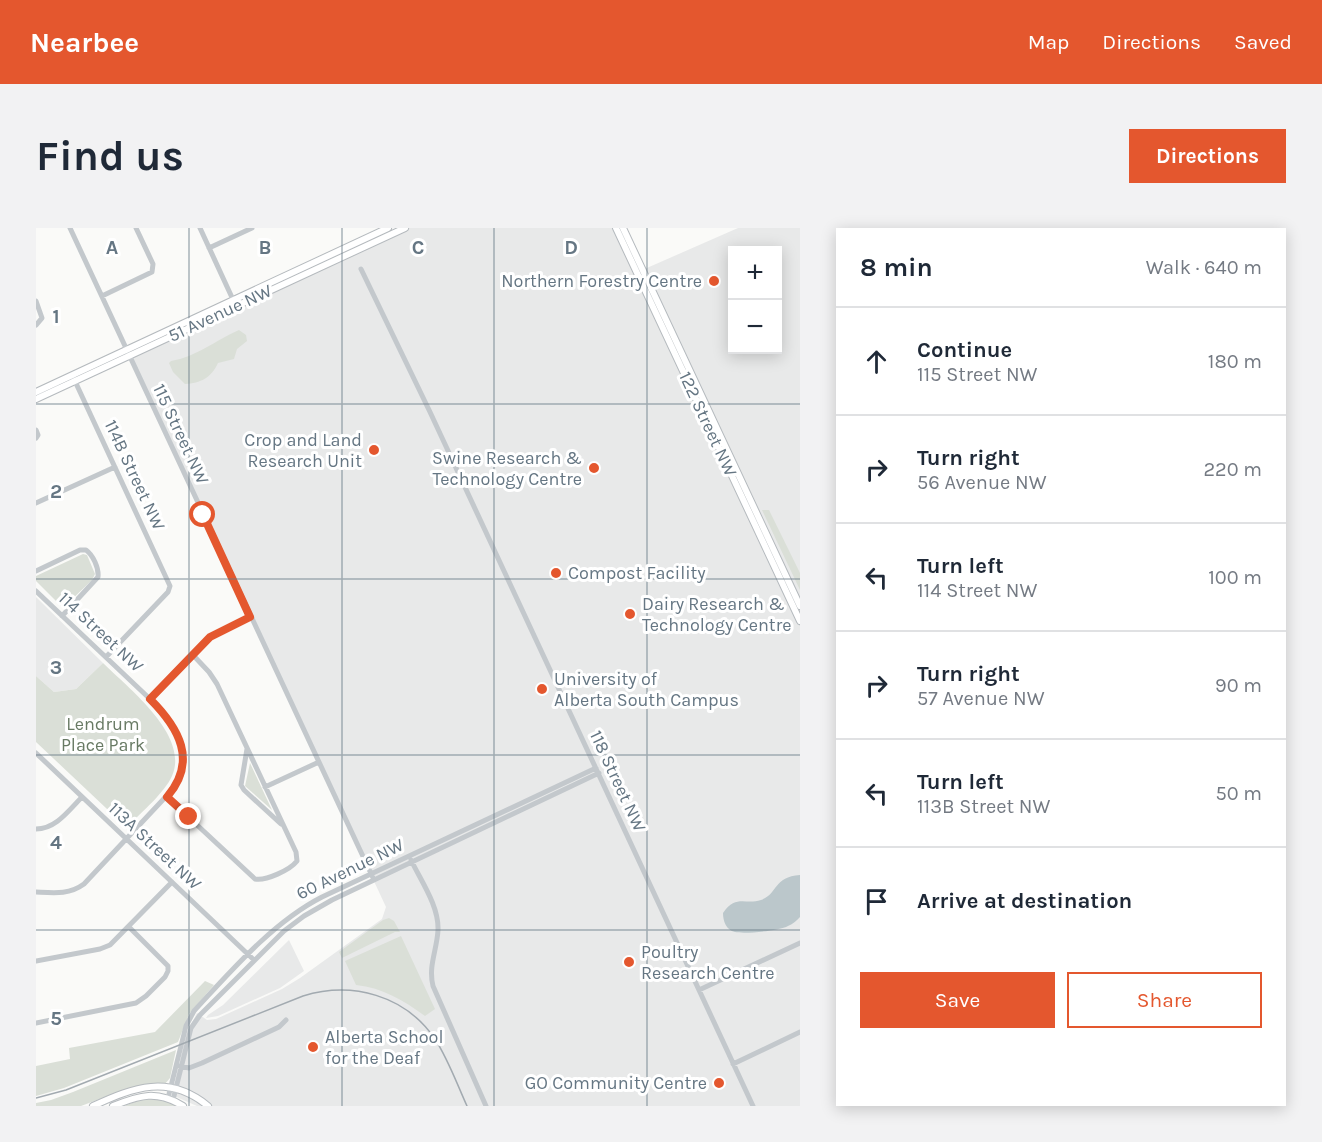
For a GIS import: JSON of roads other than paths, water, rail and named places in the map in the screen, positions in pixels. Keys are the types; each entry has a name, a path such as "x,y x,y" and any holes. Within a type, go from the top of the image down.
{"main road":[{"name":"51 Avenue NW","path":"36,399 74,378 388,228"},
{"name":"51 Avenue NW","path":"235,302 405,228"},
{"name":"122 Street NW","path":"616,228 800,621"},
{"name":"122 Street NW","path":"623,228 800,606"},
{"name":"51 Avenue NW","path":"36,392 74,378"},
{"path":"93,1106 135,1089 150,1086 173,1088 192,1095 208,1106"},
{"path":"113,1106 145,1095 162,1096 183,1106"}],"street":[{"name":"115 Street NW","path":"70,228 372,877"},
{"path":"102,296 150,275 153,271 153,264 136,228"},
{"path":"200,228 235,302"},
{"path":"210,248 252,228"},
{"name":"118 Street NW","path":"361,269 430,412 753,1106"},
{"path":"36,301 42,320 36,325"},
{"name":"114B Street NW","path":"74,378 170,583 168,592 106,657"},
{"path":"36,430 38,435 36,438"},
{"path":"36,503 115,467"},
{"path":"36,571 80,550 90,553 98,575 62,616"},
{"name":"114 Street NW","path":"36,591 150,699 173,728 183,755 181,776 167,797"},
{"path":"150,699 213,635 250,617"},
{"path":"36,892 67,892 80,886 167,797 258,880 291,867 297,861 284,827 217,684 192,654"},
{"path":"247,749 241,780 242,788 284,827"},
{"name":"113A Street NW","path":"36,753 254,960"},
{"path":"265,787 319,762"},
{"name":"60 Avenue NW","path":"170,1099 189,1018 278,926 302,908 598,771"},
{"path":"38,829 56,822 82,797"},
{"path":"411,859 434,908 437,922 437,936 431,965 433,986 486,1106"},
{"name":"60 Avenue NW","path":"178,1066 191,1028 254,960 284,931 304,916 372,877"},
{"path":"36,961 105,947 117,939 172,882"},
{"path":"36,897 48,893"},
{"path":"36,1023 136,1003 149,994 165,977 168,969 165,961 129,927"},
{"path":"699,990 800,943"},
{"path":"178,1066 189,1068 202,1063 279,1027 286,1020"},
{"path":"733,1064 800,1032"}],"tram line":[{"path":"36,1098 66,1090 303,996 340,990 376,995 393,1002 423,1024 444,1055 467,1106"}],"place":[{"name":"Northern Forestry Centre","path":"714,281"},
{"name":"Crop and Land Research Unit","path":"374,450"},
{"name":"Swine Research & Technology Centre","path":"594,468"},
{"name":"Compost Facility","path":"556,573"},
{"name":"Dairy Research & Technology Centre","path":"630,614"},
{"name":"University of Alberta South Campus","path":"542,689"},
{"name":"Poultry Research Centre","path":"629,962"},
{"name":"Alberta School for the Deaf","path":"313,1047"},
{"name":"GO Community Centre","path":"719,1083"}],"park label":[{"name":"Lendrum Place Park","path":"103,734"}]}
